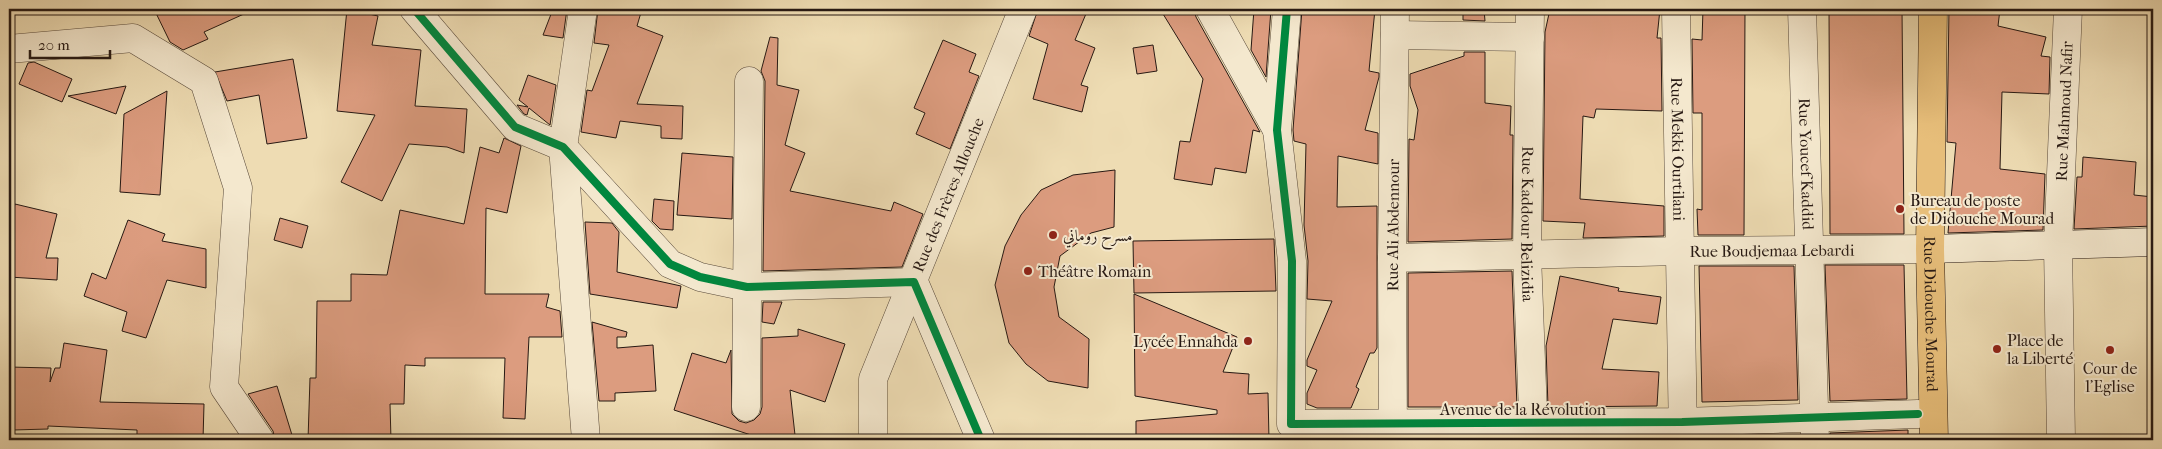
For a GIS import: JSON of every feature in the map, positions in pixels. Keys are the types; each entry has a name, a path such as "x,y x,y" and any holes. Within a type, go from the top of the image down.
{"main road":[{"name":"Rue Didouche Mourad","path":"1916,9 1923,249 1934,440"},
{"name":"Rue Didouche Mourad","path":"1918,427 1933,9"}],"street":[{"path":"414,9 515,127 563,147 670,264 700,277 747,287 914,282 981,440"},
{"path":"583,9 563,147 586,440"},
{"name":"Rue des Frères Allouche","path":"873,440 873,379 914,282 1023,9"},
{"path":"1210,9 1277,130"},
{"path":"1277,130 1287,9"},
{"name":"Rue Ali Abdennour","path":"1393,432 1392,258 1395,9"},
{"name":"Rue Kaddour Belizidia","path":"1530,9 1528,255 1534,432"},
{"name":"Rue Mekki Ourtilani","path":"1676,9 1682,431"},
{"name":"Rue Youcef Kaddid","path":"1802,9 1815,429"},
{"name":"Rue Mahmoud Nafir","path":"2061,440 2058,245 2068,9"},
{"path":"1395,36 1530,37"},
{"path":"9,49 133,38 204,81 238,188 224,387 260,440"},
{"path":"746,407 749,81"},
{"name":"Avenue de la Révolution","path":"1277,130 1292,261 1286,432 1682,431 1918,427"},
{"name":"Rue Boudjemaa Lebardi","path":"1392,258 1680,251 1923,249 2153,242"}],"building":[{"path":"154,9 255,9 204,32 208,39 183,50 170,42"},
{"path":"347,9 378,16 372,45 421,50 415,106 467,109 464,153 447,147 409,144 382,201 341,182 375,115 337,111"},
{"path":"553,9 567,9 563,38 543,35"},
{"path":"598,9 642,9 637,26 663,36 637,104 683,106 682,139 661,138 661,126 620,121 616,138 581,132 587,90 592,91 609,45 594,43"},
{"path":"1038,9 1088,9 1075,40 1095,48 1081,85 1088,87 1082,112 1033,99 1048,44 1029,36"},
{"path":"1160,9 1194,9 1196,17 1260,132 1253,130 1246,173 1215,168 1212,185 1174,179 1180,141 1190,142 1203,79"},
{"path":"1254,9 1271,9 1266,77 1251,50"},
{"path":"1302,9 1375,9 1369,71 1379,73 1379,77 1365,130 1378,133 1378,164 1338,156 1337,207 1377,206 1377,348 1374,353 1370,353 1356,387 1359,389 1351,408 1317,408 1307,404 1307,393 1317,370 1307,366 1307,360 1332,301 1307,299 1308,261 1304,225 1306,144 1294,141 1293,130"},
{"path":"1463,9 1484,9 1485,21 1463,20"},
{"path":"1550,9 1660,9 1657,38 1661,38 1662,111 1596,109 1594,118 1583,116 1580,199 1664,206 1664,236 1583,238 1585,223 1543,221 1545,32"},
{"path":"1703,9 1745,9 1744,235 1698,235 1697,209 1702,210 1702,113 1693,113 1692,39 1702,40"},
{"path":"1829,9 1902,9 1904,234 1830,234"},
{"path":"1949,9 2000,9 1998,26 2046,37 2041,56 2050,57 2049,94 2002,92 2000,169 2045,174 2043,230 1948,233 1956,143 1947,142"},
{"path":"770,37 778,38 777,85 799,90 785,145 805,153 790,191 891,211 894,202 923,214 902,267 763,271 765,81 761,71"},
{"path":"943,40 976,54 969,72 979,76 950,149 916,134 925,113 914,108"},
{"path":"1153,45 1157,71 1137,74 1133,48"},
{"path":"1464,52 1485,52 1485,103 1511,106 1510,135 1513,135 1512,239 1408,242 1409,139 1414,140 1418,110 1410,86 1410,74 1464,56"},
{"path":"293,59 307,138 267,144 259,95 227,101 215,72"},
{"path":"34,62 72,79 62,102 19,84 28,63"},
{"path":"528,75 556,85 550,125 529,108 527,115 524,114 517,105 528,107 519,100"},
{"path":"126,86 116,114 68,96"},
{"path":"167,91 160,195 120,192 124,114"},
{"path":"504,138 521,146 507,213 486,208 485,294 549,294 546,307 560,311 562,337 529,337 525,419 503,418 505,358 425,358 425,366 405,365 404,404 390,404 391,440 308,440 310,378 316,378 317,301 351,301 351,274 387,275 400,210 464,224 480,147 499,153"},
{"path":"682,153 733,157 732,219 677,215"},
{"path":"2083,157 2136,162 2134,195 2153,197 2153,226 2074,229 2077,177 2082,177"},
{"name":"Théâtre Romain","path":"1115,170 1114,227 1091,233 1060,256 1054,287 1059,317 1089,339 1088,388 1048,381 1026,364 1009,343 995,285 1005,246 1021,215 1041,190 1073,175"},
{"path":"654,199 674,201 673,230 660,229 652,221"},
{"path":"15,204 57,214 46,258 58,258 57,280 9,277 9,230"},
{"path":"280,218 308,226 302,248 274,240"},
{"path":"128,220 165,234 162,241 206,249 206,288 167,280 146,338 122,331 127,312 84,296 92,273 106,279"},
{"path":"585,222 612,223 619,232 617,272 681,286 677,308 590,294"},
{"path":"1274,239 1276,291 1134,293 1133,241"},
{"path":"1825,265 1904,265 1907,399 1830,401"},
{"path":"1699,266 1794,266 1798,400 1702,402"},
{"path":"1512,271 1517,407 1408,407 1408,273"},
{"path":"1560,276 1619,288 1618,291 1661,297 1657,324 1613,319 1602,369 1659,372 1657,406 1548,407 1546,346"},
{"path":"1134,294 1237,337 1223,372 1249,374 1248,394 1268,393 1269,440 1136,440 1136,421 1217,414 1217,410 1135,396"},
{"path":"763,302 782,302 774,324 762,322"},
{"path":"592,322 627,332 626,337 617,337 617,348 653,345 656,391 615,393 615,401 599,401"},
{"path":"798,329 845,344 825,402 790,390 795,435 752,440 751,435 674,410 692,353 726,363 731,350 732,414 739,421 746,423 754,420 760,414 762,407 762,338 798,336"},
{"path":"64,343 107,350 100,402 204,404 203,440 137,440 137,430 48,426 48,429 13,430 13,410 9,410 9,367 51,368 50,382 55,368 60,368"},
{"path":"277,386 292,435 275,440 273,431 248,394"},
{"path":"1908,430 1908,440 1831,440 1830,433"},
{"path":"1550,438 1655,438 1655,440 1549,440"}],"cycle path":[{"path":"414,9 515,127 563,147 670,264 700,277 747,287 914,282 981,440"},
{"path":"1287,9 1277,130 1292,261 1291,424 1682,422 1918,414"}],"place":[{"name":"Bureau de poste de Didouche Mourad","path":"1900,209"},
{"name":"مسرح روماني","path":"1053,235"},
{"name":"Théâtre Romain","path":"1028,271"},
{"name":"Lycée Ennahda","path":"1248,341"},
{"name":"Place de la Liberté","path":"1997,349"},
{"name":"Cour de l'Eglise","path":"2110,350"}]}
